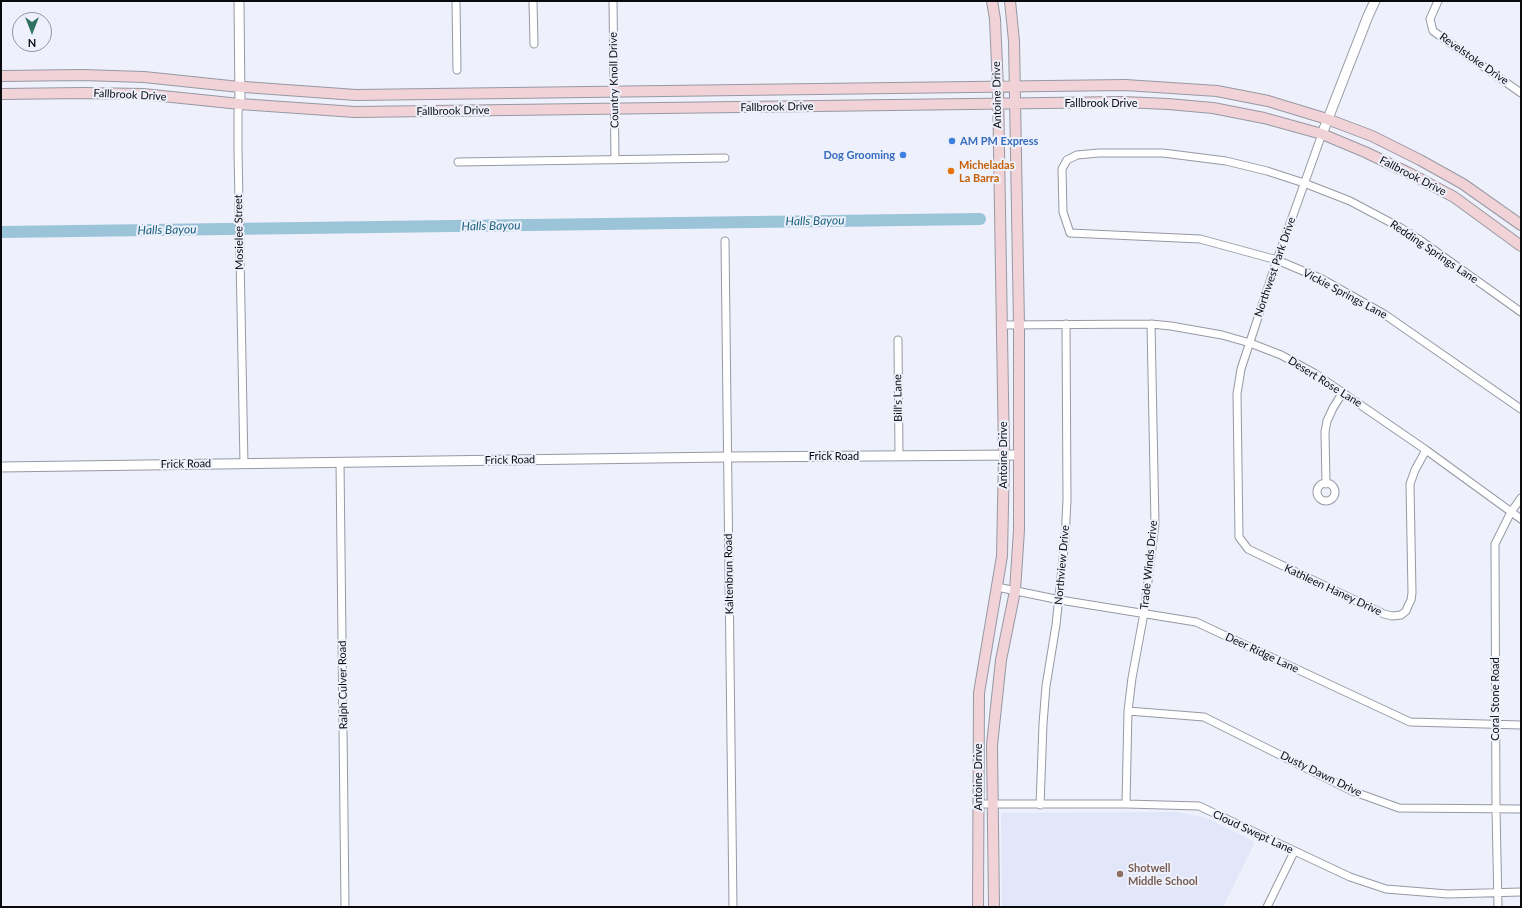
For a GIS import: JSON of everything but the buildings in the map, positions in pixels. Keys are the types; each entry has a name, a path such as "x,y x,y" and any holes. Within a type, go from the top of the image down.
{"main road":[{"name":"Antoine Drive","path":"978,907 979,693 1002,556 1004,455 997,104 998,88 995,19 992,1"},
{"name":"Antoine Drive","path":"994,907 992,745 995,703 1001,660 1015,592 1018,530 1019,325 1014,41 1010,1"},
{"name":"Fallbrook Drive","path":"1,76 82,75 144,77 240,87 356,95 615,91 1014,88 1125,85 1217,91 1268,101 1327,119 1372,136 1463,184 1521,225"},
{"path":"827,89 827,106"},
{"name":"Fallbrook Drive","path":"1,94 143,94 240,104 355,112 1124,102 1213,108 1264,118 1322,134 1371,155 1454,197 1521,246"}],"street":[{"name":"Mosielee Street","path":"239,1 240,104 238,111 238,143 244,464"},
{"path":"456,1 457,70"},
{"path":"533,1 534,44"},
{"name":"Country Knoll Drive","path":"613,1 615,160"},
{"name":"Northwest Park Drive","path":"1244,544 1239,537 1238,524 1237,394 1241,369 1277,260 1327,119 1375,1"},
{"name":"Revelstoke Drive","path":"1438,1 1430,19 1433,31 1521,93"},
{"name":"Redding Springs Lane","path":"1097,234 1070,232 1064,212 1062,169 1071,156 1110,153 1163,153 1208,158 1267,171 1304,183 1350,201 1401,228 1420,240 1521,312"},
{"path":"458,162 725,158"},
{"name":"Vickie Springs Lane","path":"1097,234 1200,239 1277,260 1322,279 1384,314 1521,409"},
{"name":"Kaltenbrun Road","path":"725,241 733,907"},
{"name":"Northview Drive","path":"1040,804 1046,686 1060,600 1066,540 1066,324"},
{"name":"Desert Rose Lane","path":"1002,325 1151,324 1207,332 1250,343 1299,364 1343,392 1521,519"},
{"name":"Trade Winds Drive","path":"1126,804 1128,711 1132,678 1144,613 1155,524 1151,324"},
{"name":"Bill's Lane","path":"898,340 899,456"},
{"path":"1326,484 1326,427 1333,408 1343,392"},
{"name":"Kathleen Haney Drive","path":"1244,544 1248,549 1384,614 1392,616 1401,615 1406,611 1411,600 1412,593 1410,484 1415,470 1426,450"},
{"name":"Frick Road","path":"1,467 727,457 1019,455"},
{"name":"Ralph Culver Road","path":"340,462 345,907"},
{"name":"Coral Stone Road","path":"1498,907 1495,544 1511,512 1521,498"},
{"name":"Deer Ridge Lane","path":"997,587 1015,592 1060,600 1196,622 1410,722 1521,725"},
{"name":"Dusty Dawn Drive","path":"1128,711 1204,717 1352,791 1399,808 1521,809"},
{"name":"Cloud Swept Lane","path":"978,804 1126,804 1199,806 1294,852 1350,877 1386,889 1448,894 1521,892"},
{"path":"1267,907 1294,852"}],"shaded area":[{"name":"Shotwell Middle School","path":"1178,812 1207,818 1255,842 1223,907 1002,907 1001,813"}],"waterway":[{"name":"Halls Bayou","path":"1,232 980,219"}],"place":[{"name":"AM PM Express","path":"952,141"},
{"name":"Dog Grooming","path":"903,155"},
{"name":"Micheladas La Barra","path":"951,171"},
{"name":"Shotwell Middle School","path":"1120,874"}]}
